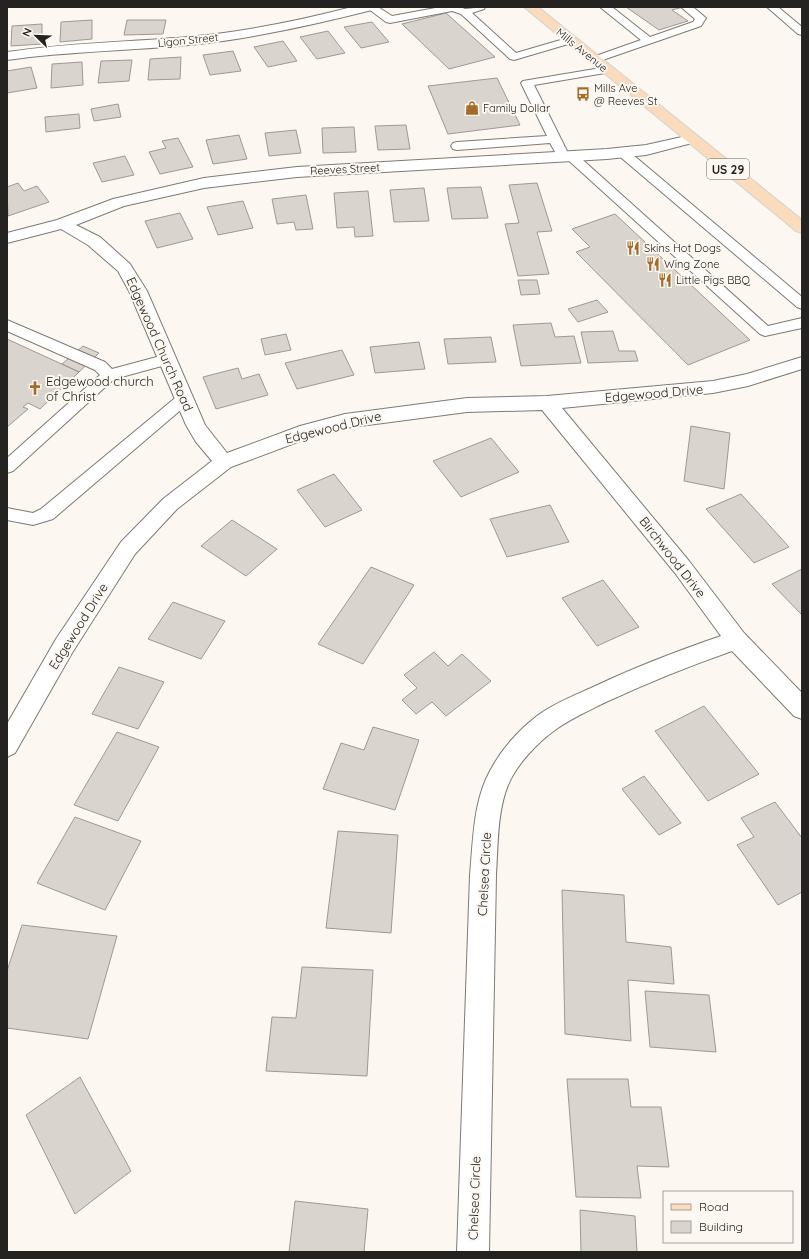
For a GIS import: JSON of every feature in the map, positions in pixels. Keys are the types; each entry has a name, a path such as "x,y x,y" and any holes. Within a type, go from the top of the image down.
{"main road":[{"name":"Mills Avenue","path":"530,7 802,228"}],"street":[{"name":"Ligon Street","path":"7,56 59,49 215,38 320,18 367,7"},
{"name":"Reeves Street","path":"7,238 63,224 119,202 204,183 297,172 646,150 691,139"},
{"name":"Edgewood Church Road","path":"63,224 94,241 124,268 138,290 203,437 224,462"},
{"name":"Edgewood Drive","path":"7,746 64,646 128,548 170,504 224,462 307,431 382,415 467,405 547,403 713,388 748,380 802,363"},
{"name":"Birchwood Drive","path":"547,403 682,567 736,640 802,709"},
{"name":"Chelsea Circle","path":"473,1252 483,875 487,827 494,791 498,780 510,760 526,740 540,727 561,713 625,682 683,658 736,640"}],"lane":[{"path":"371,7 390,20 452,8 465,12 514,57 570,40"},
{"path":"465,12 480,7"},
{"path":"605,7 649,41"},
{"path":"594,60 697,24 701,18 686,7"},
{"path":"772,7 802,32"},
{"path":"607,70 527,83 554,139 567,156 765,331 802,323"},
{"path":"457,146 554,139"},
{"path":"622,152 802,304"},
{"path":"7,325 100,366 109,375"},
{"path":"7,467 109,375 168,359"},
{"path":"7,514 33,520 47,514 185,398"}],"building":[{"path":"626,7 683,7 672,10 688,21 659,30"},
{"path":"446,13 495,57 449,69 402,24"},
{"path":"92,20 92,39 60,42 61,22"},
{"path":"127,20 166,20 163,34 124,35"},
{"path":"372,22 389,42 361,48 344,27"},
{"path":"42,24 42,44 11,46 12,26"},
{"path":"328,31 345,53 317,59 300,37"},
{"path":"283,41 297,61 268,67 254,47"},
{"path":"233,51 241,71 210,75 203,55"},
{"path":"181,57 180,79 148,80 150,59"},
{"path":"132,60 129,81 98,83 101,61"},
{"path":"82,62 83,85 51,88 52,64"},
{"path":"31,67 37,88 7,93 7,71"},
{"path":"497,78 520,125 448,134 428,86"},
{"path":"118,104 121,117 94,121 91,109"},
{"path":"79,114 80,128 46,132 45,117"},
{"path":"406,125 410,149 378,150 375,126"},
{"path":"354,127 356,152 323,153 322,128"},
{"path":"296,130 301,153 269,156 265,133"},
{"path":"239,135 247,159 213,164 206,140"},
{"path":"178,138 193,167 160,174 149,152 166,148 162,141"},
{"path":"125,156 134,175 102,182 93,163"},
{"path":"18,183 24,191 37,186 49,202 8,216 7,187"},
{"path":"537,183 552,231 537,232 549,274 518,276 505,224 519,223 509,185"},
{"path":"481,187 488,218 452,219 447,188"},
{"path":"424,188 429,221 394,222 390,190"},
{"path":"368,191 373,236 355,237 354,227 337,228 334,193"},
{"path":"306,195 313,229 296,230 294,222 277,224 272,199"},
{"path":"243,201 253,228 218,235 207,207"},
{"path":"180,213 193,239 157,248 145,221"},
{"path":"615,214 750,340 688,365 576,252 590,247 572,229"},
{"path":"518,280 537,280 540,294 521,295"},
{"path":"597,300 608,312 578,322 568,309"},
{"path":"551,323 555,337 574,336 581,363 521,366 513,325"},
{"path":"613,331 619,351 635,351 638,361 588,363 581,332"},
{"path":"286,334 291,350 265,355 261,339"},
{"path":"491,337 496,362 448,364 444,339"},
{"name":"Edgewood church of Christ","path":"7,339 79,372 40,409 28,403 23,407 28,409 7,427"},
{"path":"419,342 425,369 375,373 370,347"},
{"path":"83,346 99,353 79,372 62,364"},
{"path":"342,350 354,375 297,389 285,363"},
{"path":"238,368 242,379 259,374 268,395 216,409 203,377"},
{"path":"691,426 730,433 724,489 684,481"},
{"path":"491,438 519,472 461,497 433,461"},
{"path":"334,474 362,510 325,527 297,490"},
{"path":"741,494 789,547 754,563 706,509"},
{"path":"550,505 569,542 507,557 490,519"},
{"path":"232,520 277,549 246,576 201,546"},
{"path":"371,567 414,585 363,664 318,644"},
{"path":"802,569 802,615 772,584"},
{"path":"603,580 639,627 597,646 562,598"},
{"path":"173,602 225,621 201,659 148,639"},
{"path":"434,652 448,666 462,654 491,681 446,716 432,702 416,714 402,700 417,688 404,675"},
{"path":"119,667 164,682 138,729 92,714"},
{"path":"704,706 759,774 708,801 655,731"},
{"path":"373,727 419,740 395,810 323,789 341,743 364,750"},
{"path":"117,732 159,747 118,821 74,805"},
{"path":"644,776 681,823 659,835 622,789"},
{"path":"775,802 802,838 802,892 778,905 737,845 754,837 741,818"},
{"path":"75,817 141,841 105,910 37,883"},
{"path":"338,831 398,835 391,933 326,928"},
{"path":"562,890 624,895 626,942 671,947 674,984 628,980 631,1041 565,1034"},
{"path":"22,925 117,936 88,1039 7,1028 7,971"},
{"path":"302,967 373,970 367,1076 266,1071 272,1017 296,1018"},
{"path":"645,991 709,995 716,1052 650,1047"},
{"path":"80,1077 131,1171 75,1214 26,1115"},
{"path":"567,1079 628,1079 631,1107 661,1107 669,1167 637,1166 641,1198 576,1197"},
{"path":"295,1201 368,1209 364,1252 289,1252"},
{"path":"580,1210 635,1216 637,1252 581,1252"}],"place":[{"name":"Mills Ave @ Reeves St","path":"583,94"},
{"name":"Family Dollar","path":"472,108"},
{"name":"Skins Hot Dogs","path":"633,248"},
{"name":"Wing Zone","path":"653,264"},
{"name":"Little Pigs BBQ","path":"665,280"},
{"name":"Edgewood church of Christ","path":"35,388"}]}
